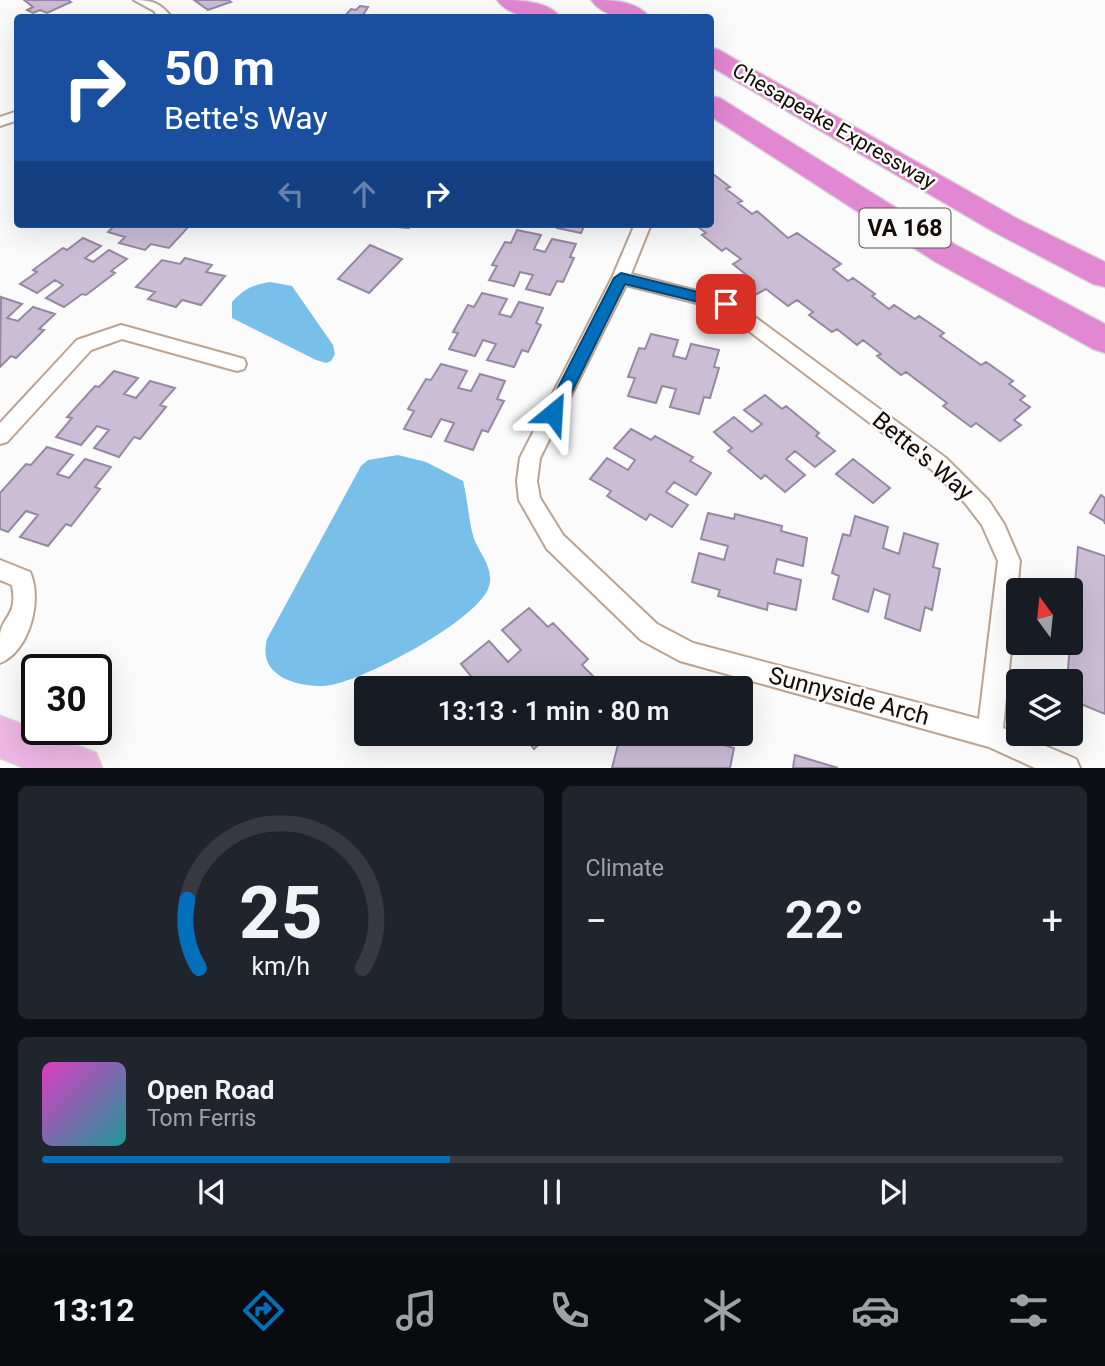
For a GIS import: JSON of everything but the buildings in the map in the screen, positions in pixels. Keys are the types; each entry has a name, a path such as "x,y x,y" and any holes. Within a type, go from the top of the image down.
{"highway":[{"path":"509,0 540,14"},
{"path":"603,0 630,14"},
{"name":"Chesapeake Expressway","path":"714,57 1005,225 1105,275"},
{"name":"Chesapeake Expressway","path":"714,107 945,253 1105,340"}],"main road":[{"path":"0,737 81,768"}],"street":[{"path":"140,0 158,8 163,14"},
{"name":"Sunnyside Arch","path":"641,228 621,278 530,458 527,481 530,500 555,542 649,632 689,653 990,735"},
{"name":"Bette's Way","path":"621,278 726,304 939,464 988,512 1009,561 990,735"},
{"path":"0,436 84,345 96,339 121,332 237,364"},
{"path":"0,570 22,579 27,597 25,615 0,652"},
{"path":"990,735 1067,768"}],"water":[{"path":"270,282 292,286 333,345 335,354 331,361 326,363 316,360 232,318 232,302 236,298 249,288"},
{"path":"398,455 426,462 463,481 474,539 489,569 488,589 479,602 441,632 368,672 347,681 324,686 287,680 275,672 267,661 267,639 361,466 368,460"}],"route":[{"path":"553,413 621,278 726,304"}]}
